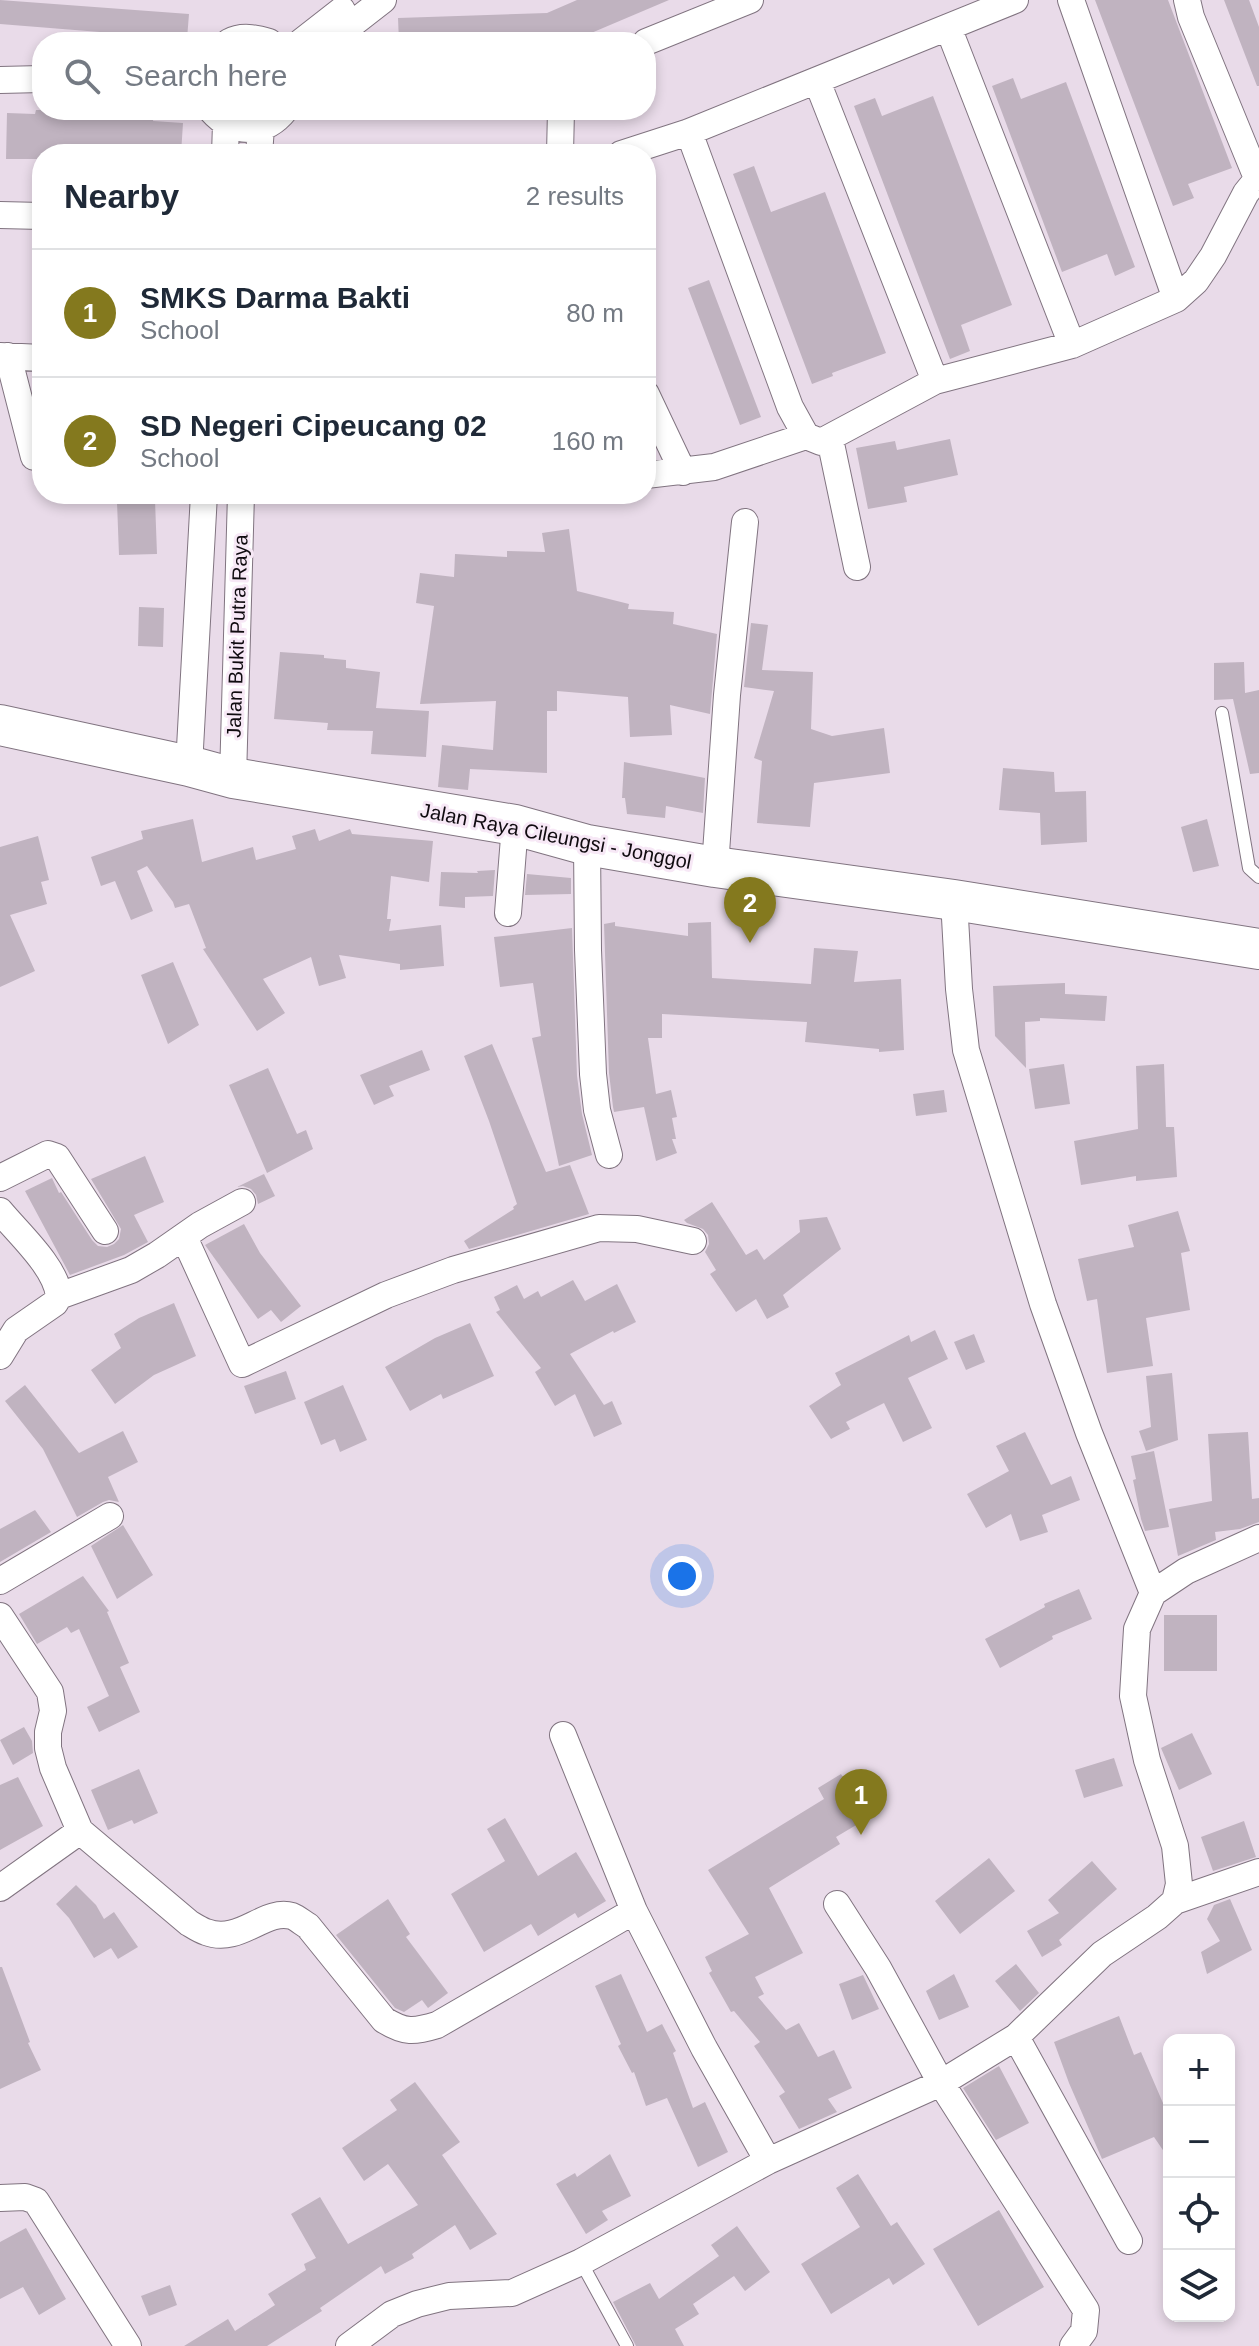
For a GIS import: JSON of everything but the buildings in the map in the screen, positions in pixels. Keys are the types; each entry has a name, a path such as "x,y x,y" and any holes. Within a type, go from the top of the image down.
{"main road":[{"name":"Jalan Raya Cileungsi - Jonggol","path":"0,725 233,778 515,825 587,845 1259,949"}],"street":[{"path":"314,32 354,0"},
{"path":"342,32 383,0"},
{"path":"656,38 750,0"},
{"path":"652,144 689,132 1015,0"},
{"path":"1071,0 1176,299"},
{"path":"656,474 714,467 818,438 935,381 1072,345 1176,299 1196,281 1213,256 1246,193 1258,178 1191,17 1187,0"},
{"path":"948,27 1072,345"},
{"path":"0,80 32,79"},
{"path":"817,81 935,381"},
{"path":"219,120 223,144"},
{"path":"224,120 260,141 277,120"},
{"path":"560,144 561,120"},
{"path":"689,132 790,407 818,438 857,567"},
{"path":"0,215 32,216"},
{"path":"32,357 4,356 32,450"},
{"path":"656,415 683,472"},
{"name":"Jalan Bukit Putra Raya","path":"189,766 203,504"},
{"name":"Jalan Bukit Putra Raya","path":"233,778 241,504"},
{"path":"715,867 727,695 745,522"},
{"path":"508,913 515,825"},
{"path":"587,845 593,1074 597,1110 609,1155"},
{"path":"954,900 966,1050 1043,1304 1089,1433 1153,1593"},
{"path":"0,1178 48,1154 57,1157 105,1231"},
{"path":"59,1296 131,1270 242,1202"},
{"path":"0,1211 51,1272 59,1296 55,1303 16,1330 0,1356"},
{"path":"184,1237 242,1364 386,1295 453,1270 599,1228 637,1229 693,1241"},
{"path":"0,1581 110,1516"},
{"path":"1175,1901 1179,1884 1175,1846 1147,1760 1133,1696 1137,1629 1153,1593 1186,1571 1259,1538"},
{"path":"0,1616 50,1692 53,1711 48,1748 53,1768 80,1831 189,1923 208,1933 228,1934 246,1930 274,1915 293,1916 308,1926 384,2020 399,2029 417,2031 437,2025 634,1911"},
{"path":"563,1735 634,1911 691,2023 768,2161"},
{"path":"0,1888 80,1831"},
{"path":"349,2346 392,2314 417,2304 449,2296 512,2293 581,2262 768,2161 941,2083 1016,2037 1102,1954 1175,1901 1259,1872"},
{"path":"837,1904 878,1968 941,2083 1086,2310 1084,2331 1073,2346"},
{"path":"1016,2037 1129,2241"},
{"path":"0,2198 25,2197 36,2201 128,2346"}],"lane":[{"path":"1222,713 1249,868 1259,877"},
{"path":"581,2262 627,2346"}],"place":[{"name":"SD Negeri Cipeucang 02","path":"750,943"},
{"name":"SMKS Darma Bakti","path":"861,1835"}]}
